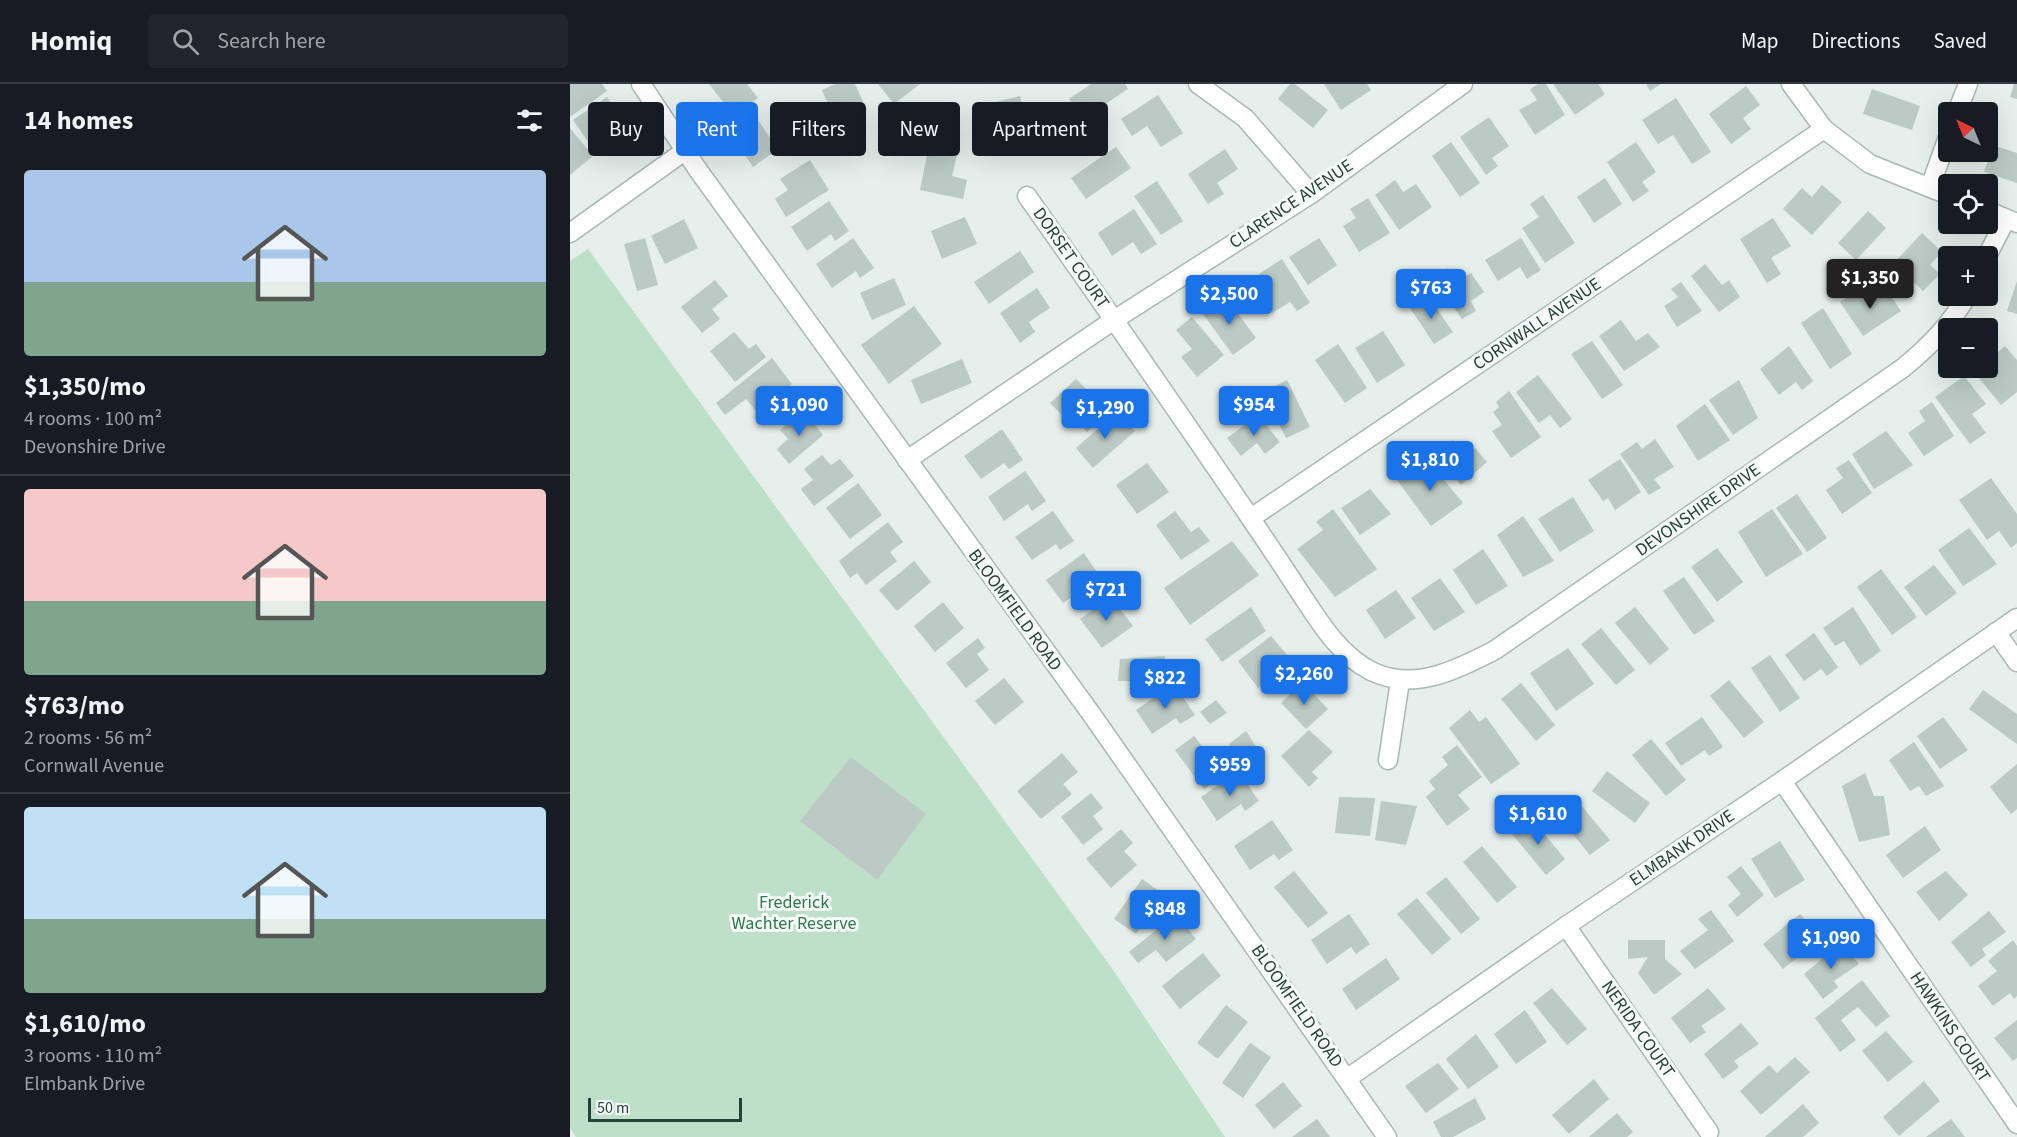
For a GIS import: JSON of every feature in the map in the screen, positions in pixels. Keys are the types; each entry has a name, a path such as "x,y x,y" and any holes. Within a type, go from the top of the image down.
{"street":[{"name":"BLOOMFIELD ROAD","path":"641,84 676,135"},
{"path":"1197,84 1245,118 1311,194"},
{"name":"CLARENCE AVENUE","path":"907,460 1114,320 1311,194 1463,84"},
{"path":"1791,84 1824,129 1870,164 1938,191"},
{"path":"1961,102 1968,84"},
{"name":"CORNWALL AVENUE","path":"1251,519 1824,129"},
{"path":"570,233 678,156"},
{"name":"BLOOMFIELD ROAD","path":"690,156 1092,715 1348,1078 1387,1137"},
{"path":"1930,187 1939,162"},
{"name":"DORSET COURT","path":"1027,196 1114,320"},
{"path":"1994,246 2012,221 1998,215"},
{"name":"DEVONSHIRE DRIVE","path":"1114,320 1325,629 1347,654 1371,671 1400,681 1436,677 1467,665 1495,650 1903,368 1932,344 1951,322 1961,306"},
{"name":"ELMBANK DRIVE","path":"1348,1078 1566,926 1782,782 2017,618"},
{"path":"1996,632 2017,662"},
{"path":"1388,760 1400,681"},
{"name":"HAWKINS COURT","path":"1782,782 2017,1124"},
{"name":"NERIDA COURT","path":"1566,926 1709,1132"}],"green space":[{"name":"Frederick Wachter Reserve","path":"588,249 1111,967 1225,1137 576,1137 570,1128 570,261"}],"building":[{"path":"570,84 602,84 607,91 588,102 588,104 570,117"},
{"path":"709,84 747,84 758,98 753,102 723,102"},
{"path":"835,84 855,84 863,102 827,102 822,90"},
{"path":"878,84 920,84 897,102 892,102"},
{"path":"1091,84 1125,84 1128,89 1108,102 1071,102 1069,99"},
{"path":"1290,84 1295,84 1328,110 1313,128 1278,99"},
{"path":"1324,84 1367,84 1371,90 1341,110"},
{"path":"1538,84 1546,84 1565,115 1535,135 1519,110 1537,100 1530,89"},
{"path":"1553,84 1598,84 1605,94 1575,115"},
{"path":"1646,84 1661,84 1650,91"},
{"path":"2014,84 2017,84 2017,99 2010,97"},
{"path":"1746,86 1760,105 1743,118 1751,129 1731,144 1709,114"},
{"path":"1872,89 1920,106 1912,130 1863,114"},
{"path":"1158,95 1183,133 1161,147 1147,126 1132,136 1121,119"},
{"path":"1020,96 1021,102 995,102"},
{"path":"607,97 610,102 600,102"},
{"path":"1676,98 1711,152 1692,164 1673,135 1658,144 1642,120"},
{"path":"588,110 588,142 573,120"},
{"path":"1489,117 1509,146 1492,158 1498,166 1486,175 1460,137"},
{"path":"758,120 770,137 770,155 753,167 745,156 758,156"},
{"path":"570,128 588,150 588,156 593,156 570,175"},
{"path":"1451,142 1480,183 1460,197 1432,156"},
{"path":"1636,142 1656,172 1642,182 1649,191 1633,202 1607,162"},
{"path":"1116,147 1131,168 1086,199 1071,178 1103,156 1108,156 1108,153"},
{"path":"1998,147 2017,153 2017,183 1998,177 1998,174 1984,172 1987,162 1998,162"},
{"path":"1225,149 1238,169 1217,183 1224,194 1208,204 1188,174"},
{"path":"927,156 957,156 952,176 967,180 963,199 920,190"},
{"path":"810,160 829,190 786,217 775,199 788,190 780,179"},
{"path":"1605,178 1622,204 1594,223 1577,197"},
{"path":"1395,180 1403,192 1416,184 1432,207 1399,230 1375,195"},
{"path":"1157,181 1183,221 1161,235 1134,196"},
{"path":"1822,185 1842,202 1812,235 1783,209 1802,188 1812,197"},
{"path":"1543,195 1575,243 1545,263 1522,228 1539,217 1530,204"},
{"path":"1368,198 1390,233 1359,252 1343,226 1356,218 1350,209"},
{"path":"829,201 849,231 835,241 831,234 807,251 791,227"},
{"path":"1134,209 1157,244 1141,254 1133,242 1112,256 1098,233"},
{"path":"1868,211 1886,228 1856,260 1838,243"},
{"path":"965,217 977,244 942,259 931,231"},
{"path":"1773,218 1791,246 1771,258 1781,274 1767,283 1740,239"},
{"path":"684,219 698,248 665,264 651,236"},
{"path":"1922,233 1938,248 1938,256 1930,265 1938,272 1938,276 1923,291 1894,263"},
{"path":"645,238 658,285 637,291 624,244"},
{"path":"853,238 874,268 860,278 856,271 832,288 816,264"},
{"path":"1319,238 1337,265 1308,285 1289,257"},
{"path":"1521,238 1541,270 1527,279 1520,267 1498,281 1485,260"},
{"path":"1020,251 1034,272 989,304 974,282"},
{"path":"1282,259 1310,303 1297,311 1290,302 1272,313 1258,293 1267,287 1259,274"},
{"path":"1705,264 1722,285 1729,280 1740,297 1719,312 1691,276"},
{"path":"1448,268 1456,282 1471,273 1484,292 1471,301 1476,311 1462,319 1433,278"},
{"path":"894,278 906,305 872,320 860,293"},
{"path":"715,280 728,296 712,309 720,319 702,333 681,307"},
{"path":"2017,281 2017,314 2007,311"},
{"path":"1681,282 1702,311 1677,327 1664,306 1678,297 1671,289"},
{"path":"1885,287 1901,311 1863,336 1840,302 1857,291 1864,301"},
{"path":"1037,288 1050,308 1029,322 1035,332 1020,343 1000,313"},
{"path":"1428,296 1453,332 1434,344 1410,308"},
{"path":"1226,297 1256,338 1233,355 1203,314"},
{"path":"914,306 942,344 889,384 861,345"},
{"path":"1823,308 1852,354 1830,369 1801,323"},
{"path":"1192,317 1224,355 1197,377 1181,357 1192,349 1176,330"},
{"path":"1621,320 1636,341 1648,333 1660,347 1624,371 1599,336"},
{"path":"1383,331 1405,365 1377,383 1355,348"},
{"path":"734,332 749,349 756,344 766,357 735,382 710,351"},
{"path":"1592,341 1623,385 1602,399 1571,354"},
{"path":"1338,344 1367,388 1345,403 1315,360"},
{"path":"1789,346 1813,381 1802,390 1796,382 1779,395 1760,369"},
{"path":"2005,346 2017,360 2017,392 2001,405 1979,378 1998,378 1998,352"},
{"path":"772,358 792,384 757,412 746,399 725,415 716,403"},
{"path":"962,359 972,383 921,404 911,380"},
{"path":"1538,375 1572,419 1560,428 1550,415 1539,423 1516,392"},
{"path":"1961,378 1966,378 1986,404 1972,414 1986,433 1970,444 1935,397"},
{"path":"1076,379 1095,398 1104,389 1118,403 1087,432 1073,418 1069,422 1050,403"},
{"path":"1287,380 1310,427 1286,438 1263,392"},
{"path":"1739,380 1758,418 1733,435 1709,400"},
{"path":"1509,391 1541,437 1511,458 1492,431 1502,425 1493,412 1499,407 1496,402"},
{"path":"1932,402 1954,436 1924,456 1908,433 1925,421 1919,411"},
{"path":"1705,404 1730,440 1698,461 1676,426"},
{"path":"803,411 823,435 789,464 777,449 788,439 780,430"},
{"path":"1117,412 1135,431 1093,468 1076,448"},
{"path":"1258,415 1280,442 1265,454 1257,443 1241,456 1227,438"},
{"path":"1002,429 1023,460 1009,469 1004,463 981,479 964,456"},
{"path":"1886,431 1913,465 1874,489 1852,454"},
{"path":"1655,439 1674,467 1654,479 1661,488 1649,495 1620,454 1637,442 1642,449"},
{"path":"1453,440 1466,455 1475,448 1487,462 1461,485 1435,456"},
{"path":"822,455 831,465 840,459 854,476 814,506 801,489 813,480 804,469"},
{"path":"1426,458 1463,503 1431,526 1397,480"},
{"path":"1620,459 1641,492 1615,510 1608,498 1603,501 1588,480"},
{"path":"1849,460 1872,493 1842,514 1826,490 1843,478 1836,468"},
{"path":"1147,463 1169,492 1137,514 1116,485"},
{"path":"1025,471 1046,501 1032,511 1028,504 1004,521 988,497"},
{"path":"1991,478 2017,514 2017,543 2011,548 1999,531 1987,540 1959,500"},
{"path":"858,483 882,515 850,539 826,508"},
{"path":"1370,489 1391,514 1360,535 1341,508"},
{"path":"1797,494 1827,538 1807,552 1776,508"},
{"path":"1573,497 1594,531 1560,552 1538,519"},
{"path":"1333,509 1377,569 1335,597 1297,549 1323,530 1316,522"},
{"path":"1772,509 1803,554 1766,577 1738,532"},
{"path":"1053,511 1074,541 1060,550 1056,544 1032,560 1015,537"},
{"path":"1175,511 1191,532 1199,527 1210,541 1181,560 1156,525"},
{"path":"1523,516 1554,561 1523,577 1497,535"},
{"path":"888,522 903,542 890,552 897,561 866,585 857,573 850,578 839,561"},
{"path":"1969,528 1997,564 1963,586 1938,550"},
{"path":"1232,541 1259,575 1190,625 1164,588"},
{"path":"1717,548 1743,582 1717,602 1691,567"},
{"path":"1483,549 1508,586 1476,605 1453,570"},
{"path":"1084,553 1105,584 1091,593 1086,587 1063,603 1046,580"},
{"path":"914,561 931,582 897,611 879,590"},
{"path":"1934,565 1957,593 1926,616 1904,587"},
{"path":"1881,569 1917,617 1892,635 1857,587"},
{"path":"1684,577 1715,621 1694,635 1663,591"},
{"path":"1440,578 1465,612 1434,631 1411,598"},
{"path":"1396,590 1416,618 1385,639 1366,610"},
{"path":"1111,597 1133,626 1102,648 1080,619"},
{"path":"943,602 964,628 935,652 914,626"},
{"path":"1251,607 1266,631 1222,662 1205,639"},
{"path":"1635,607 1669,649 1650,665 1615,623"},
{"path":"1853,607 1881,651 1860,666 1844,641 1835,646 1823,628"},
{"path":"1601,628 1635,670 1616,685 1581,644"},
{"path":"1814,633 1838,667 1827,676 1821,669 1804,681 1785,655"},
{"path":"1271,636 1287,655 1264,673 1269,679 1258,688 1238,661"},
{"path":"978,638 985,648 977,654 989,670 966,688 946,663"},
{"path":"1568,648 1594,684 1556,711 1530,673"},
{"path":"1770,655 1800,698 1780,712 1751,668"},
{"path":"1165,656 1166,682 1118,681 1120,659"},
{"path":"1004,678 1024,702 995,725 975,701"},
{"path":"1729,680 1764,722 1744,738 1710,696"},
{"path":"1302,682 1328,709 1306,729 1281,703"},
{"path":"1521,683 1555,725 1536,741 1501,699"},
{"path":"1174,684 1195,715 1180,724 1176,718 1152,734 1136,710"},
{"path":"1983,690 2017,714 2017,744 1969,709"},
{"path":"1216,700 1227,713 1210,724 1200,712"},
{"path":"1470,710 1479,722 1486,717 1520,764 1491,784 1449,728"},
{"path":"1702,717 1723,747 1709,756 1705,750 1681,766 1665,743"},
{"path":"1943,717 1968,750 1940,769 1917,736"},
{"path":"1309,730 1333,752 1312,772 1318,778 1309,787 1281,756"},
{"path":"1246,731 1257,748 1240,759 1229,744"},
{"path":"1194,736 1225,775 1204,789 1175,750"},
{"path":"1651,739 1686,780 1666,796 1632,755"},
{"path":"1914,742 1944,786 1926,796 1919,786 1910,791 1889,760"},
{"path":"1457,745 1482,777 1458,795 1470,809 1447,826 1426,797 1435,789 1429,781 1448,765 1442,757"},
{"path":"1062,753 1078,772 1063,784 1072,794 1041,819 1017,791"},
{"path":"851,757 926,814 877,880 800,821"},
{"path":"2017,764 2017,809 2011,814 1990,787"},
{"path":"1238,771 1259,801 1245,811 1241,804 1217,821 1201,797"},
{"path":"1607,771 1650,803 1635,823 1592,791"},
{"path":"1865,773 1874,796 1884,796 1890,835 1859,842 1842,786"},
{"path":"1091,793 1103,808 1093,816 1103,829 1083,845 1061,817"},
{"path":"1339,797 1375,798 1370,836 1335,833"},
{"path":"1575,798 1610,840 1590,855 1556,814"},
{"path":"1381,801 1417,806 1406,845 1375,840"},
{"path":"1531,818 1565,859 1546,875 1512,834"},
{"path":"1272,820 1293,850 1279,860 1274,854 1250,870 1234,846"},
{"path":"1925,826 1941,850 1903,878 1886,855"},
{"path":"1121,829 1133,843 1124,851 1137,865 1111,888 1086,859"},
{"path":"1780,841 1805,880 1775,898 1751,859"},
{"path":"1482,846 1517,887 1497,903 1463,862"},
{"path":"1741,866 1764,895 1737,917 1728,905 1741,894 1727,877"},
{"path":"1294,871 1328,913 1308,928 1274,887"},
{"path":"1946,871 1968,895 1939,921 1916,892"},
{"path":"1446,877 1480,919 1461,934 1426,893"},
{"path":"1142,879 1163,894 1136,934 1114,919"},
{"path":"1417,898 1451,939 1432,955 1397,914"},
{"path":"1711,910 1734,941 1695,969 1680,951 1708,930 1698,919"},
{"path":"1989,911 2006,932 1982,949 1986,955 1971,967 1951,942"},
{"path":"1176,914 1196,939 1166,962 1156,950 1138,963 1129,952"},
{"path":"1349,914 1370,944 1356,954 1351,947 1327,964 1311,940"},
{"path":"1800,914 1818,934 1793,951 1798,957 1783,969 1763,944"},
{"path":"1628,940 1665,940 1665,959 1682,974 1654,995 1638,973 1648,957 1628,959"},
{"path":"2013,940 2017,946 2017,996 2014,999 2010,993 1993,1006 1978,986 1997,971 1988,961"},
{"path":"1841,943 1859,964 1834,981 1838,987 1823,999 1804,974"},
{"path":"1203,953 1221,976 1180,1009 1162,986"},
{"path":"1386,958 1400,979 1356,1010 1342,989"},
{"path":"1862,980 1890,1016 1876,1027 1858,1007 1841,1020 1856,1040 1840,1052 1815,1018"},
{"path":"1552,988 1587,1029 1567,1045 1533,1003"},
{"path":"1708,988 1726,1009 1701,1026 1706,1032 1690,1043 1671,1018"},
{"path":"1226,1005 1248,1022 1218,1059 1197,1043"},
{"path":"1525,1010 1547,1042 1516,1064 1494,1034"},
{"path":"2017,1020 2017,1058 2013,1061 1994,1038"},
{"path":"1741,1023 1759,1044 1734,1061 1739,1067 1723,1079 1704,1054"},
{"path":"1886,1031 1913,1062 1888,1082 1862,1051"},
{"path":"1476,1034 1499,1067 1468,1089 1446,1059"},
{"path":"1250,1043 1271,1057 1243,1098 1222,1083"},
{"path":"1795,1057 1810,1072 1761,1115 1740,1091 1769,1065 1777,1073"},
{"path":"1438,1063 1459,1089 1426,1113 1405,1086"},
{"path":"1594,1079 1609,1099 1569,1134 1552,1115"},
{"path":"1924,1081 1940,1101 1899,1136 1883,1117"},
{"path":"1283,1082 1302,1106 1274,1129 1255,1105"},
{"path":"1475,1098 1486,1119 1453,1137 1441,1137 1433,1122"},
{"path":"1803,1104 1819,1123 1803,1137 1765,1137"},
{"path":"1617,1113 1633,1132 1627,1137 1589,1137"},
{"path":"1317,1119 1330,1137 1292,1137"},
{"path":"1951,1119 1965,1137 1926,1137"}]}
